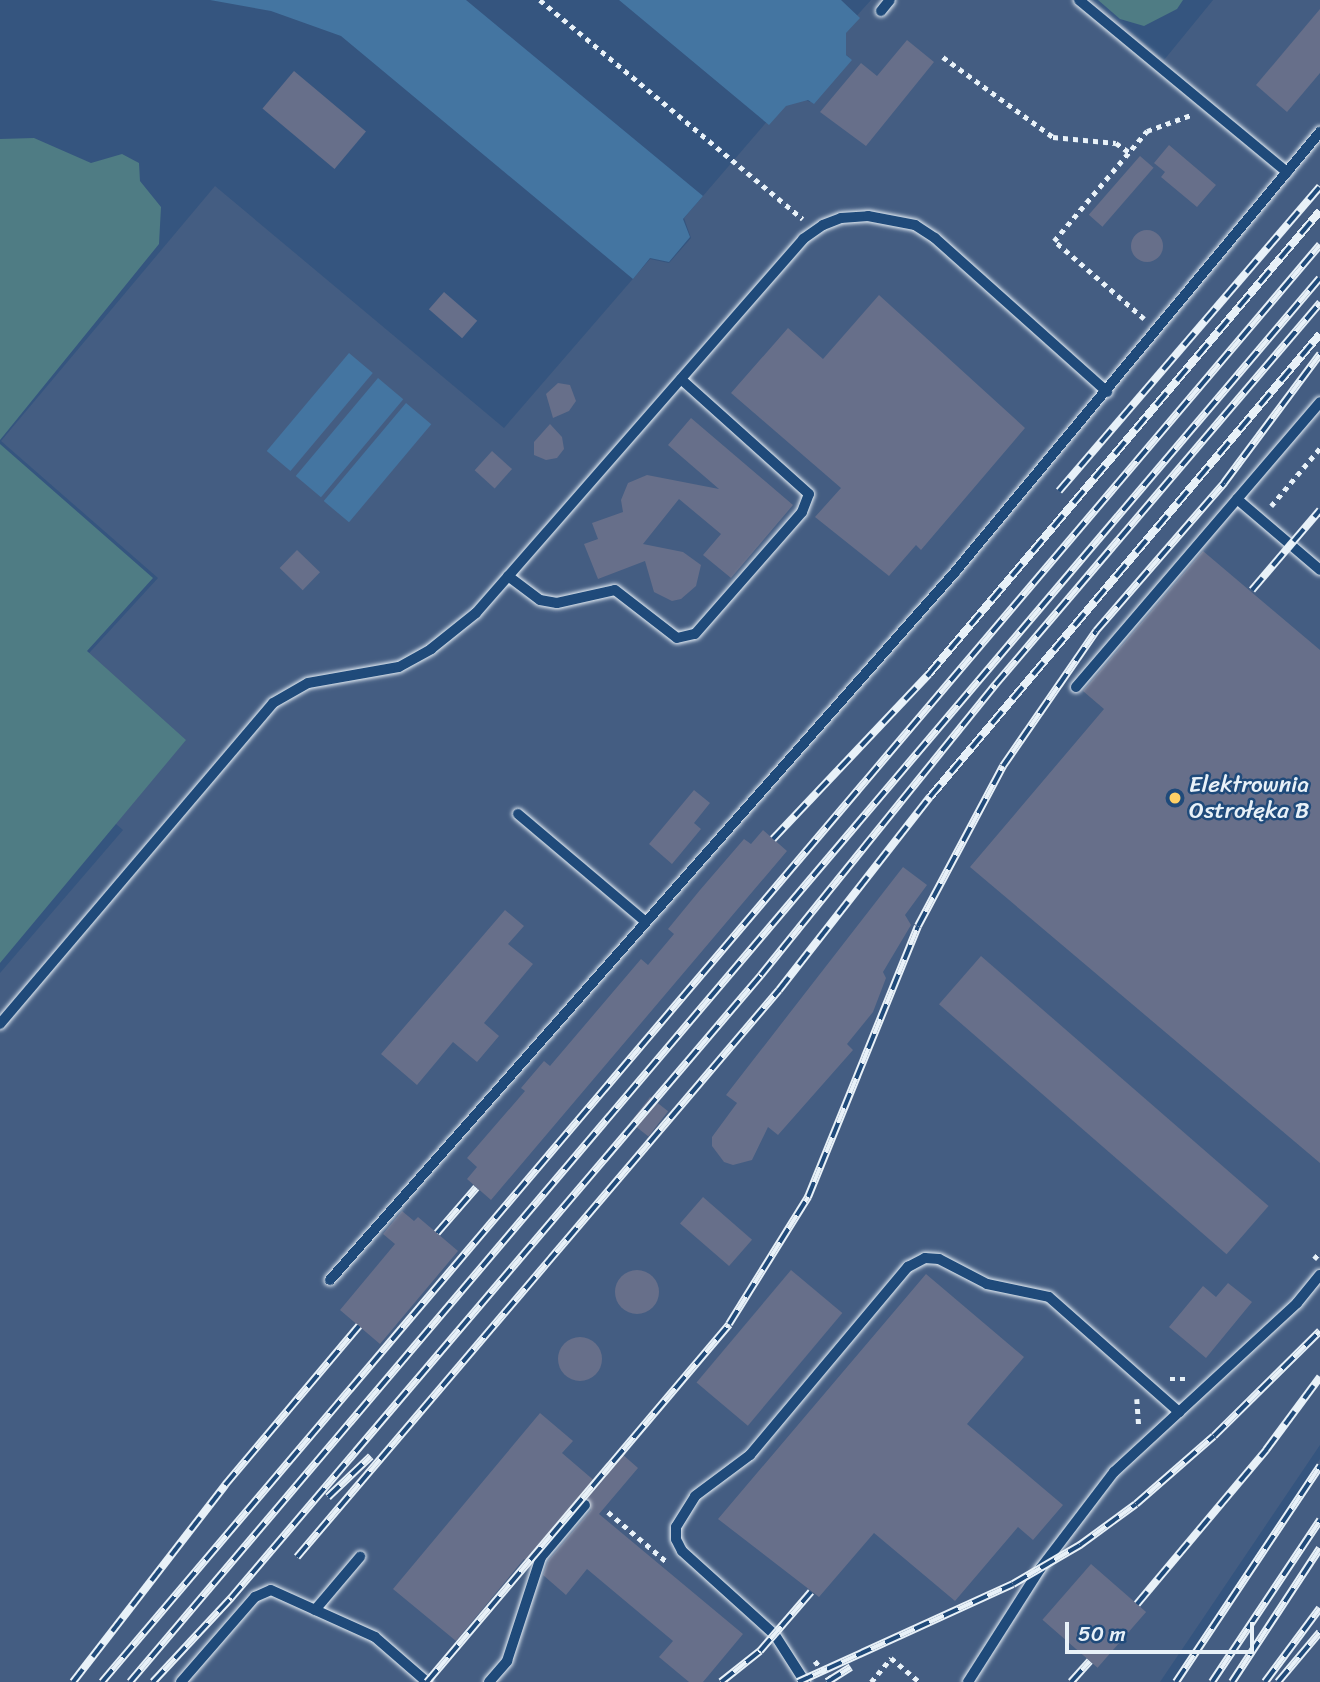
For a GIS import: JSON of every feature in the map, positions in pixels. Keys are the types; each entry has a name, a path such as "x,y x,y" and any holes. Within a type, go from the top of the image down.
{"lane":[{"path":"881,11 890,0"},
{"path":"1079,0 1287,172"},
{"path":"330,1280 1107,392 1320,132"},
{"path":"0,1024 273,703 308,684 399,667 431,649 468,619 816,229 841,218 868,216 915,225 935,238 1107,392"},
{"path":"508,576 540,600 557,603 615,590 681,641 695,634 802,512 809,494 681,379"},
{"path":"1076,687 1320,402"},
{"path":"1237,499 1320,570"},
{"path":"517,814 646,922"},
{"path":"806,1682 775,1635 682,1550 676,1539 676,1527 695,1496 750,1455 908,1267 925,1258 939,1259 987,1284 1049,1297 1179,1412"},
{"path":"968,1682 1085,1505 1114,1472 1297,1303 1320,1275"},
{"path":"489,1682 507,1661 541,1557 585,1505"},
{"path":"315,1610 360,1557"},
{"path":"181,1682 263,1591 278,1590 375,1637 427,1682"}],"path":[{"path":"540,0 816,229"},
{"path":"943,57 1053,137 1116,143 1129,152"},
{"path":"1157,331 1054,241 1147,131 1209,108"},
{"path":"1260,519 1320,448"},
{"path":"1307,1268 1320,1252"},
{"path":"1162,1377 1178,1381 1198,1373"},
{"path":"871,1682 891,1658 920,1682"}],"shaded area":[{"path":"210,0 466,0 703,196 683,219 690,237 669,262 650,258 633,279 341,36 271,11"},
{"path":"619,0 841,0 860,18 846,33 846,55 852,60 814,104 808,100 786,106 769,125"},
{"path":"871,0 1093,0 1164,60 1213,0 1320,0 1320,1445 1160,1682 0,1682 0,973 123,830 13,736 158,578 1,441 215,186 504,428 650,259 669,263 691,238 684,218 782,104 804,99 810,102 849,57 842,52 843,31"},
{"path":"349,353 373,373 290,471 267,451"},
{"path":"378,378 403,399 321,497 296,476"},
{"path":"406,403 431,424 349,522 324,501"},
{"path":"1320,1459 1320,1682 1174,1682"}],"green space":[{"path":"1098,0 1183,0 1177,9 1144,26 1120,19"},
{"path":"34,138 91,163 122,154 139,163 140,181 161,207 159,244 0,440 0,139"},
{"path":"0,444 153,578 87,651 186,740 0,963"}],"building":[{"path":"1320,9 1320,73 1287,112 1256,85"},
{"path":"907,40 934,62 866,146 820,112 861,63 877,76"},
{"path":"294,71 366,131 335,169 263,109"},
{"path":"1169,145 1216,185 1197,207 1161,177 1165,172 1154,163"},
{"path":"1140,156 1154,168 1102,227 1089,215"},
{"path":"1147,230 1158,235 1163,246 1158,257 1147,262 1136,257 1131,246 1136,235"},
{"path":"444,292 477,321 462,338 429,309"},
{"path":"879,295 1025,428 921,550 916,545 889,576 815,517 841,488 731,393 788,328 823,359"},
{"path":"558,383 570,385 576,401 569,411 553,418 546,394"},
{"path":"691,418 793,505 731,578 703,555 721,534 679,499 643,544 683,552 701,565 696,586 681,599 672,601 654,592 645,561 598,579 584,544 598,539 592,523 623,512 621,500 628,483 647,475 719,489 668,445"},
{"path":"550,424 562,437 564,449 557,458 546,460 534,455 534,442"},
{"path":"492,451 512,469 495,488 475,470"},
{"path":"297,550 320,572 303,590 280,568"},
{"name":"Elektrownia Ostrołęka B","path":"1203,551 1320,650 1320,1163 970,867 1104,709 1083,691"},
{"path":"694,790 710,803 694,823 701,829 672,864 649,844"},
{"path":"763,830 787,851 491,1200 467,1179 477,1167 467,1158 525,1091 521,1088 544,1061 550,1066 641,959 648,965 674,934 668,929 744,839 751,844"},
{"path":"903,867 927,885 905,915 911,925 883,972 886,978 873,1012 847,1044 853,1050 778,1135 768,1127 752,1160 733,1165 724,1162 712,1146 712,1137 737,1103 726,1095"},
{"path":"505,910 524,926 508,944 533,964 484,1023 499,1036 477,1062 453,1042 417,1085 381,1054"},
{"path":"981,956 1269,1206 1227,1254 939,1004"},
{"path":"650,1097 668,1111 648,1136 630,1122"},
{"path":"703,1197 752,1240 729,1266 680,1223"},
{"path":"402,1211 414,1221 418,1217 458,1251 380,1344 340,1310 395,1244 383,1234"},
{"path":"637,1270 653,1276 659,1292 653,1308 637,1314 621,1308 615,1292 621,1276"},
{"path":"791,1270 842,1313 748,1426 697,1383"},
{"path":"926,1274 1024,1357 967,1424 1063,1505 1033,1540 1018,1527 955,1601 874,1533 819,1597 718,1519"},
{"path":"1228,1283 1252,1302 1206,1358 1169,1327 1203,1286 1216,1297"},
{"path":"580,1337 596,1343 602,1359 596,1375 580,1381 564,1375 558,1359 564,1343"},
{"path":"540,1413 573,1441 562,1453 597,1483 622,1454 638,1468 599,1514 743,1634 703,1682 689,1682 659,1657 673,1641 587,1569 566,1595 543,1575 548,1561 591,1510 587,1497 579,1500 535,1552 530,1564 524,1559 456,1641 393,1589"},
{"path":"1091,1564 1146,1612 1098,1668 1042,1620"}],"railway":[{"path":"1059,491 1320,186"},
{"path":"773,839 929,674 1320,211"},
{"path":"102,1682 1320,245"},
{"path":"130,1682 1320,278"},
{"path":"153,1682 231,1598 761,975 995,685 1320,303"},
{"path":"297,1557 779,990 930,797 1320,334"},
{"path":"427,1682 729,1324 808,1197 918,926 1003,766 1096,631 1224,483 1320,354"},
{"path":"1252,590 1320,510"},
{"path":"437,1233 476,1188"},
{"path":"73,1682 225,1485 359,1326"},
{"path":"798,1682 1013,1584 1080,1545 1136,1504 1214,1436 1320,1331"},
{"path":"1137,1604 1266,1450 1320,1377"},
{"path":"328,1497 371,1456"},
{"path":"1176,1682 1320,1466"},
{"path":"1212,1682 1320,1520"},
{"path":"1232,1682 1320,1548"},
{"path":"721,1682 760,1651 811,1592"},
{"path":"1265,1682 1320,1608"},
{"path":"1278,1682 1320,1632"},
{"path":"1071,1682 1090,1661"},
{"path":"827,1682 851,1667"}],"place":[{"name":"Elektrownia Ostrołęka B","path":"1175,798"}]}
